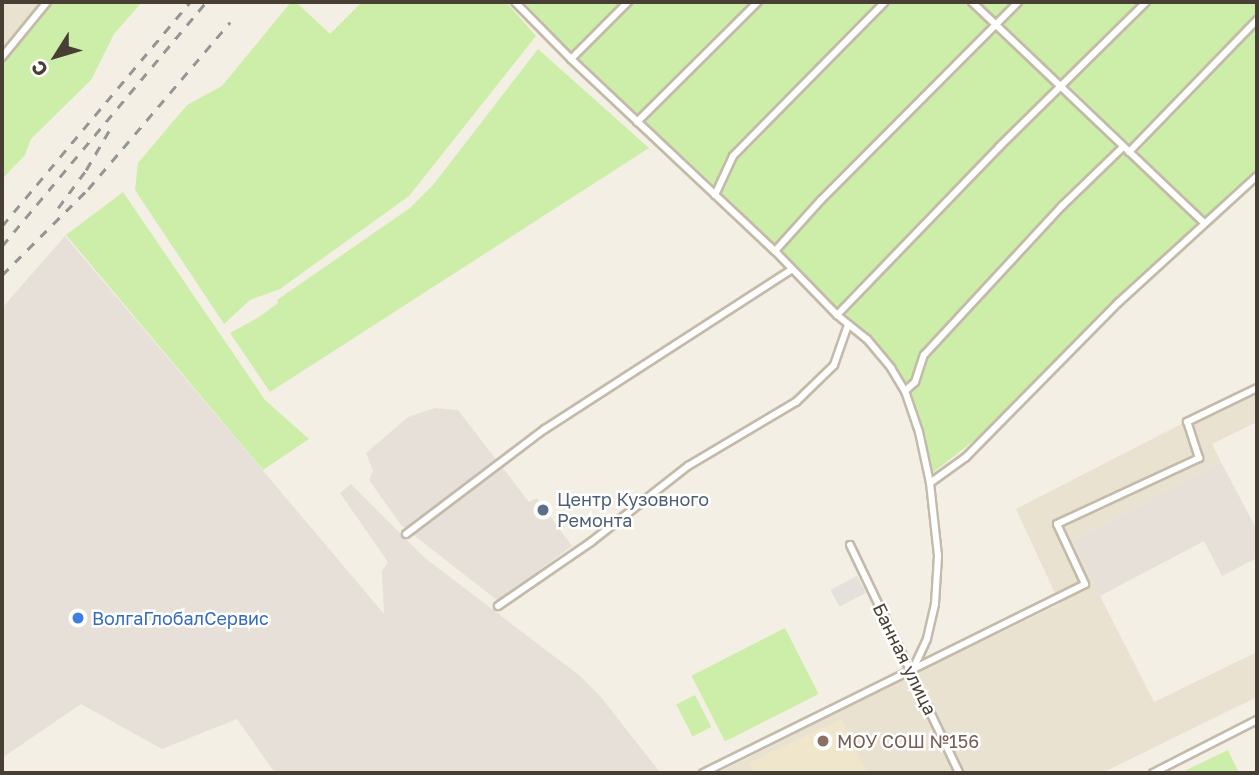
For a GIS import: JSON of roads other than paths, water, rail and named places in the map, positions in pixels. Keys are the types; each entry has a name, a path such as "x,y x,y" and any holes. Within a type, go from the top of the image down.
{"street":[{"path":"2,57 47,2"},
{"path":"515,2 570,59 775,251 837,315 867,339 891,368 905,391 919,432 930,483 938,556 935,604 927,639 912,671"},
{"path":"570,59 628,2"},
{"path":"637,122 758,2"},
{"path":"715,195 733,156 885,2"},
{"path":"972,2 1204,223"},
{"path":"775,251 821,200 1017,2"},
{"path":"837,315 999,147 1146,2"},
{"path":"1129,152 1257,20"},
{"path":"905,391 915,382 924,355 1062,206 1123,146"},
{"path":"930,483 966,457 1119,302 1257,176"},
{"path":"406,534 545,429 792,269"},
{"path":"498,606 591,542 688,466 796,402 834,365 848,325"},
{"path":"703,773 1085,584 1057,524 1199,458 1186,422 1257,388"},
{"name":"Банная улица","path":"850,545 960,773"},
{"path":"1153,773 1257,720"}],"railway":[{"path":"2,226 190,2"},
{"path":"2,246 206,2"},
{"path":"2,275 88,189 230,22"},
{"path":"58,208 86,170 110,129"}],"place":[{"name":"Центр Кузовного Ремонта","path":"543,510"},
{"name":"ВолгаГлобалСервис","path":"78,618"},
{"name":"МОУ СОШ №156","path":"823,741"}]}
